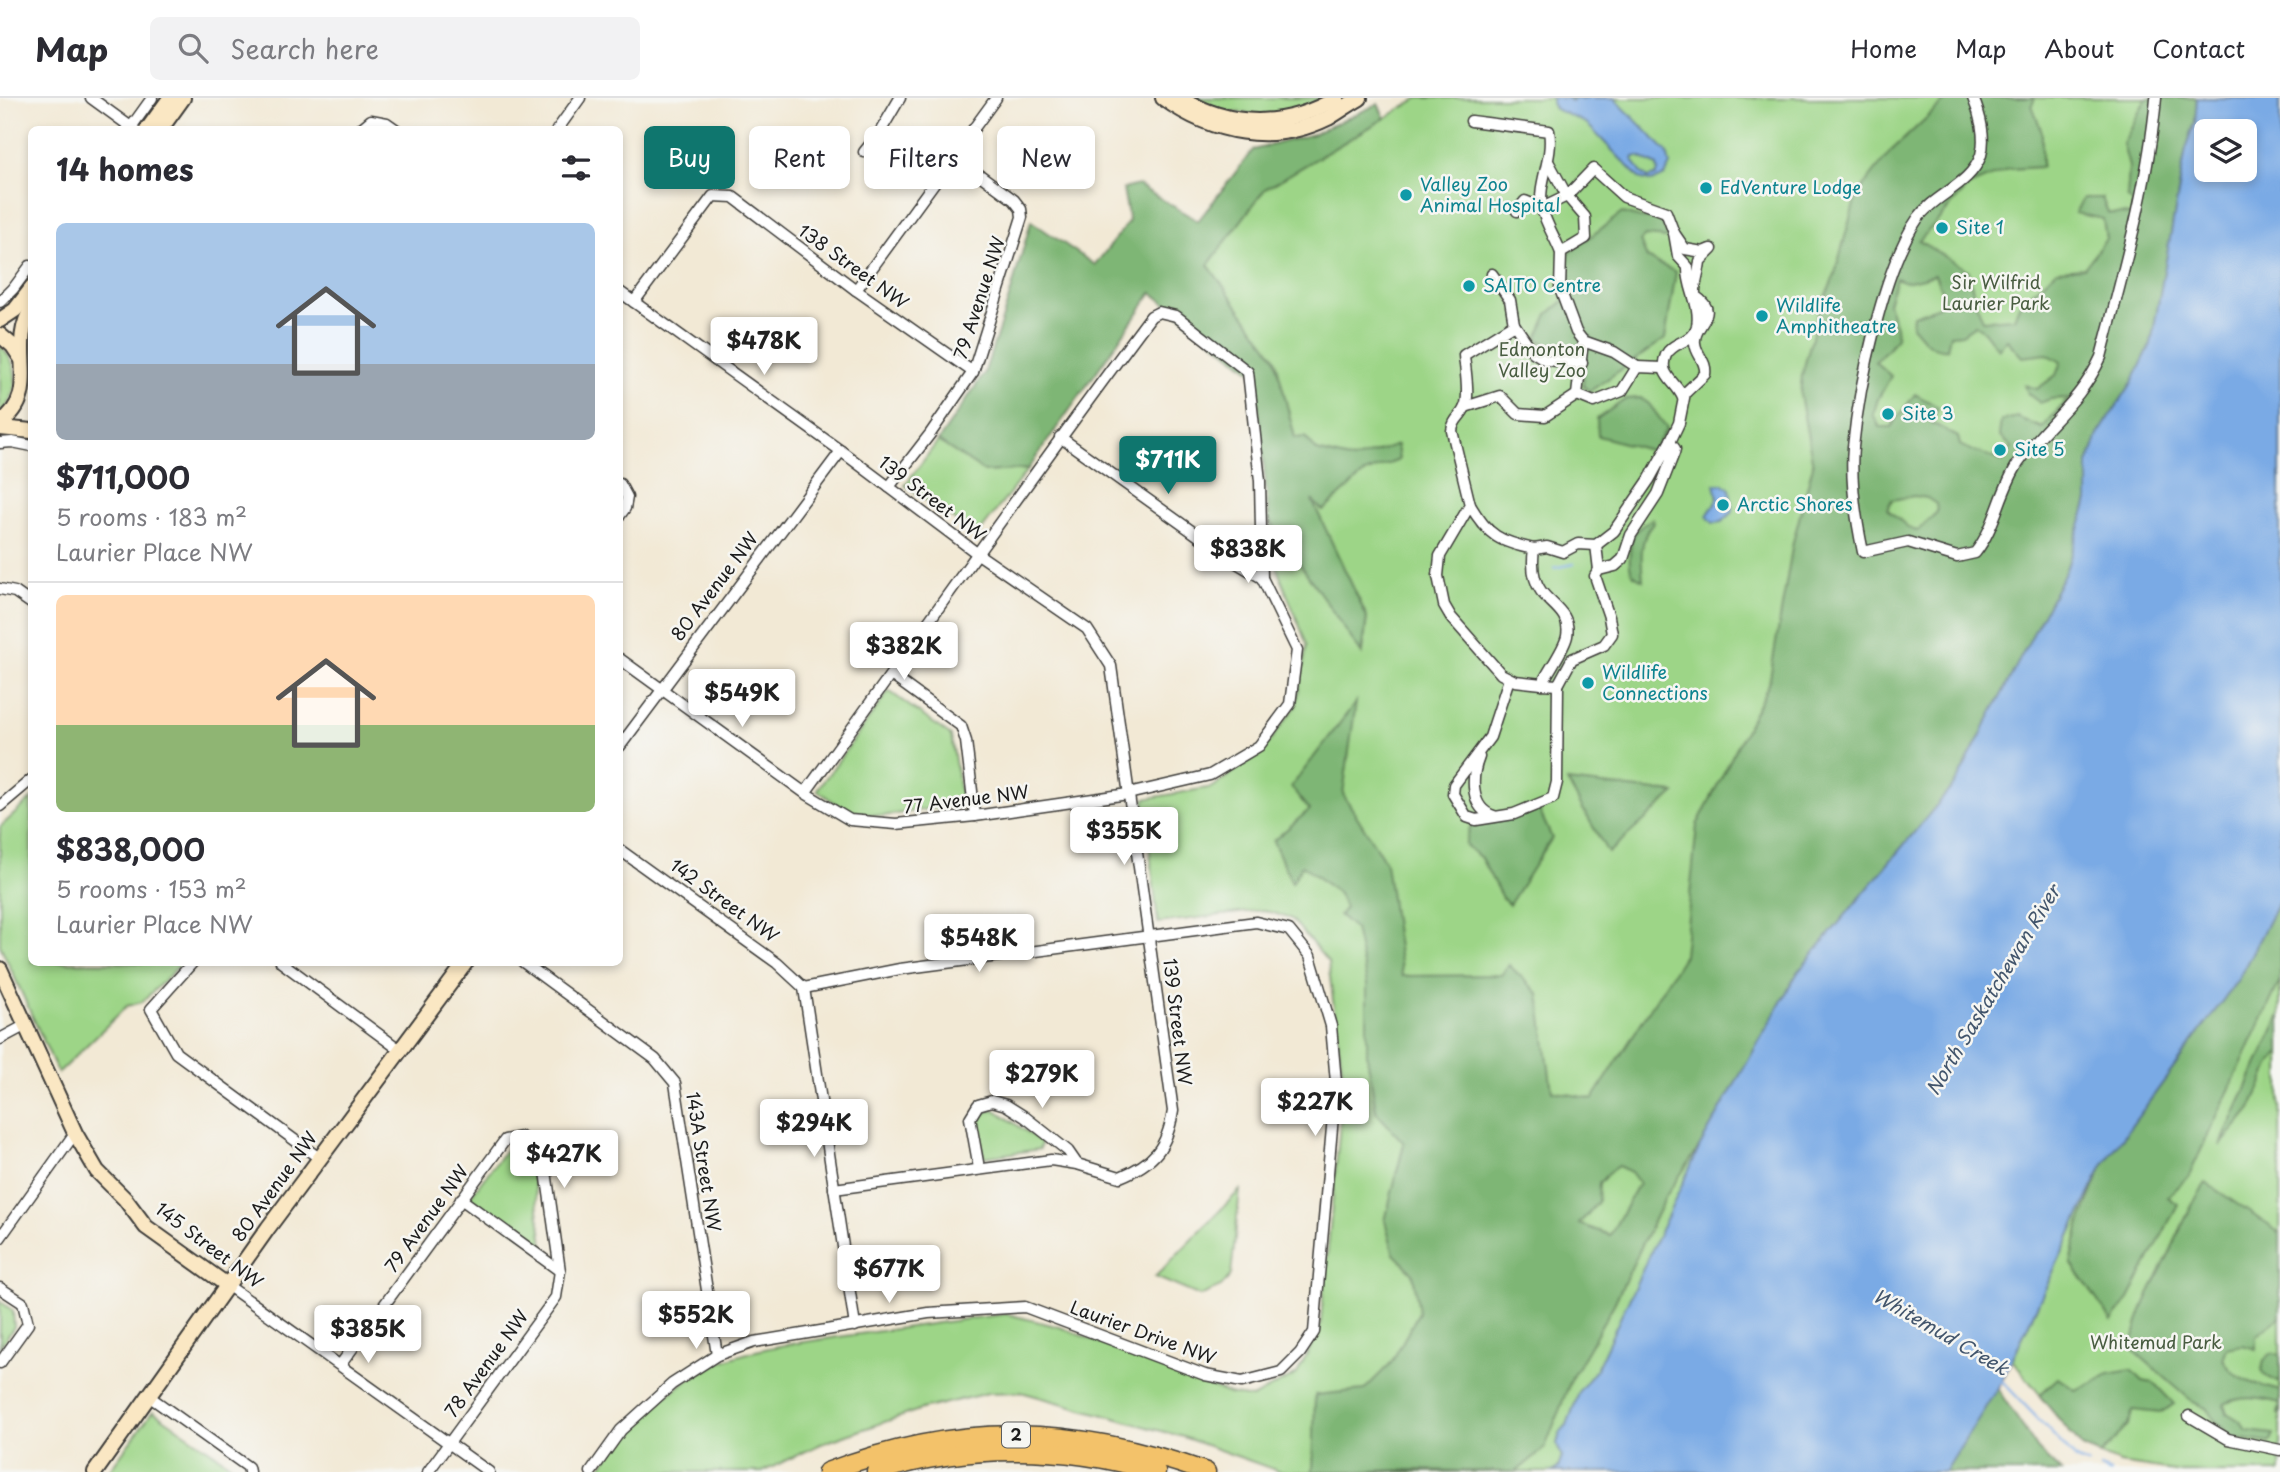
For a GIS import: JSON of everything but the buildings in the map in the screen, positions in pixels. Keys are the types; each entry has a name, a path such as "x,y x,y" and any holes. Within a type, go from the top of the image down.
{"highway":[{"name":"2","path":"827,1472 874,1454 918,1444 978,1436 1013,1435 1091,1441 1142,1452 1206,1472"},
{"name":"2","path":"876,1472 949,1456 1006,1451 1072,1455 1156,1472"}],"street":[{"path":"91,98 128,126"},
{"path":"134,126 152,98"},
{"path":"150,126 170,98"},
{"path":"163,126 183,98"},
{"path":"560,126 580,98"},
{"path":"884,126 900,98"},
{"path":"976,126 996,98"},
{"path":"1163,98 1201,121 1228,130 1257,134 1308,126 1328,118 1360,98"},
{"path":"1181,98 1216,115 1254,122 1294,117 1320,108 1337,98"},
{"path":"1973,98 1979,112 1981,154 1970,174 1919,216 1898,253 1863,381 1853,448 1854,495 1863,552 1908,542 1957,556 1975,553 1986,539 1998,505 2019,463 2078,396 2092,376 2101,356 2135,224 2153,134 2156,98"},
{"path":"364,126 371,120 391,126"},
{"path":"1471,121 1549,131 1549,163 1539,186 1547,231 1561,253 1560,289 1576,332 1583,341 1614,352 1637,367 1663,368"},
{"path":"1549,163 1567,196 1585,217 1586,238 1561,253"},
{"path":"1517,211 1525,201 1542,208 1567,196 1593,169 1624,197 1666,212 1674,233 1678,256 1688,267 1687,278 1695,296"},
{"name":"79 Avenue NW","path":"889,488 973,372 1022,218 1021,209 1014,200 983,177"},
{"path":"856,290 930,189"},
{"name":"138 Street NW","path":"634,302 713,196 733,197 856,290 973,372"},
{"path":"1583,341 1577,395 1545,416 1518,414 1500,396 1465,407 1452,422 1470,505 1484,527 1494,536 1511,544 1534,549 1547,547 1563,552 1578,544 1596,545 1614,531 1670,442 1679,423 1683,398 1689,389 1703,378 1705,370 1704,361 1695,346 1698,313 1694,284 1700,261 1712,248 1703,252 1685,248 1674,233"},
{"path":"0,302 28,270"},
{"path":"1492,274 1510,300 1514,324 1533,352 1541,358 1581,363"},
{"path":"0,320 15,310 28,293"},
{"name":"139 Street NW","path":"623,294 841,450 978,554 1087,629 1111,666 1128,794"},
{"path":"623,661 805,793 1060,437 1150,316 1158,312 1176,316 1248,372 1260,481 1262,578"},
{"path":"0,426 17,405 23,390 21,333 28,317"},
{"path":"1465,407 1467,384 1464,355 1514,324"},
{"path":"1683,398 1667,378 1663,363 1669,350 1685,341 1696,330"},
{"path":"0,335 13,346 28,389"},
{"path":"1577,395 1594,402 1622,391 1637,367"},
{"path":"0,426 28,430"},
{"path":"1060,437 1235,562 1262,578"},
{"path":"1599,570 1615,566 1623,559 1631,535 1658,494 1675,449 1670,442"},
{"path":"0,443 28,445"},
{"name":"80 Avenue NW","path":"623,742 841,450"},
{"path":"623,490 627,497 623,511"},
{"path":"1634,500 1648,511"},
{"path":"1470,505 1442,550 1438,569 1440,591 1451,617 1498,671 1509,679 1558,685"},
{"path":"1509,679 1490,737 1456,779 1453,794 1470,819 1502,817 1553,798 1557,782 1558,685 1572,659 1604,645 1612,634 1605,604 1595,580 1599,570 1596,545"},
{"path":"1534,549 1533,569 1539,589 1561,611 1567,625 1564,645 1542,684"},
{"name":"77 Avenue NW","path":"805,793 850,820 896,824 975,816 1128,794 1210,775 1259,746 1290,704 1297,650 1262,578"},
{"path":"0,589 15,592 28,601"},
{"path":"891,675 961,726 967,741 975,816"},
{"path":"1481,751 1475,771 1474,790 1477,800 1485,813 1502,817"},
{"path":"0,806 28,782"},
{"path":"1128,794 1150,936"},
{"name":"142 Street NW","path":"623,851 777,963 804,988"},
{"name":"Laurier Drive NW","path":"591,1472 621,1430 672,1384 717,1355 754,1342 928,1313 1026,1307 1205,1375 1242,1382 1281,1371 1300,1353 1314,1332 1336,1082 1331,1026 1310,956 1289,930 1256,922 900,969 804,988"},
{"name":"139 Street NW","path":"1077,1164 1120,1177 1141,1168 1158,1152 1169,1132 1173,1111 1150,936"},
{"path":"189,966 151,1009 176,1053 319,1158"},
{"path":"286,966 401,1050"},
{"name":"80 Avenue NW","path":"95,1472 319,1158 463,966"},
{"name":"143A Street NW","path":"528,966 655,1059 675,1083 717,1355"},
{"name":"145 Street NW","path":"0,969 75,1133 97,1171 146,1227 489,1472"},
{"path":"804,988 855,1326"},
{"path":"0,1039 26,1025"},
{"path":"979,1168 970,1118 978,1105 992,1101 1006,1105 1026,1117 1068,1151 1077,1164"},
{"path":"0,1238 75,1133"},
{"name":"79 Avenue NW","path":"341,1364 505,1140 521,1137 538,1149 545,1164 560,1271"},
{"path":"834,1189 1051,1160 1077,1164"},
{"path":"461,1199 560,1271"},
{"name":"78 Avenue NW","path":"428,1472 556,1297 560,1271"},
{"path":"0,1288 23,1303 28,1324 0,1363"},
{"path":"149,1397 248,1466 249,1472"},
{"path":"2189,1416 2228,1439 2280,1450"}],"green space":[{"path":"1191,98 1327,98 1276,116 1221,111"},
{"name":"Edmonton Valley Zoo","path":"1419,98 2197,98 2151,344 1596,1370 1580,1390 1567,1425 1560,1433 1557,1444 1562,1457 1558,1468 1552,1472 1281,1472 1183,1437 1021,1392 988,1393 922,1409 821,1444 762,1472 597,1472 622,1439 652,1408 686,1381 723,1361 780,1346 940,1323 1007,1314 1060,1327 1229,1394 1252,1398 1297,1374 1320,1329 1344,1084 1328,962 1292,919 1263,910 1158,923 1144,799 1213,787 1263,750 1296,706 1307,645 1278,571 1269,519 1363,653 1367,617 1310,498 1275,358 1208,265 1265,189"},
{"name":"Sir Wilfrid Laurier Park","path":"1948,98 2035,98 2032,105 2042,132 2042,167 2009,169 1969,186 1919,241 1969,271 1974,297 1983,320 2014,318 2019,305 2057,270 2084,268 2106,239 2103,219 2075,213 2083,198 2102,198 2108,213 2131,215 2133,203 2127,197 2129,167 2123,144 2146,98 2197,98 2195,119 2186,149 2151,344 2133,381 2098,435 2088,464 2088,501 2066,570 1957,781 1798,972 1700,1146 1664,1199 1614,1304 1572,1377 1545,1448 1516,1472 1313,1472 1315,1395 1364,1390 1391,1363 1419,1312 1413,1273 1394,1254 1385,1221 1404,1143 1376,1112 1367,1056 1367,984 1355,929 1339,915 1345,908 1339,894 1302,865 1292,883 1273,841 1309,810 1291,787 1356,702 1343,794 1386,863 1402,976 1501,975 1509,965 1539,994 1552,1091 1593,1099 1684,955 1697,825 1769,684 1793,542 1813,465 1800,395 1802,375 1818,314 1834,277 1854,204 1863,187 1891,151","holes":["1935,275 1944,297 1939,306 1913,315 1912,326 1931,346 1947,349 1950,335 1962,334 1975,325 1984,331 1998,349 2007,340 2022,357 2047,354 2061,362 2056,375 2037,389 2025,385 2028,394 2040,403 2069,398 2042,428 2017,417 2001,421 1999,436 2012,447 2003,462 1960,445 1958,437 1932,423 1938,407 1915,394 1891,427 1880,427 1873,415 1878,399 1891,376 1875,362 1897,338 1888,303 1896,278 1906,282","1914,496 1927,498 1936,504 1937,512 1917,531 1909,528 1887,509 1892,500","1618,1166 1631,1172 1639,1183 1610,1235 1579,1224 1598,1202 1599,1184"]},
{"path":"1378,104 1385,118 1265,189 1208,265 1275,357 1295,438 1305,437 1317,451 1353,460 1397,445 1399,460 1365,473 1323,511 1312,500 1367,617 1362,654 1269,519 1255,374 1152,293 1028,469 985,472 938,441 984,374 1031,221 1095,265 1129,221 1123,189 1138,185 1198,221 1253,150 1313,134"},
{"path":"1622,213 1660,219 1669,238 1645,236 1640,241 1647,258 1676,272 1665,339 1590,391 1583,386 1584,363 1537,339 1548,314 1573,293 1563,257"},
{"path":"0,345 11,361 15,388 0,413"},
{"path":"1641,398 1649,404 1667,428 1653,451 1598,436 1597,419 1626,399"},
{"path":"938,441 985,472 1028,469 977,536 905,485"},
{"path":"1652,519 1653,523 1645,535 1642,550 1643,580 1631,571 1630,548 1634,534"},
{"path":"889,691 951,736 962,804 883,816 848,812 817,790"},
{"path":"1567,781 1675,793 1608,853"},
{"path":"28,802 28,966 179,966 142,1002 127,1006 58,1073 0,945 0,827"},
{"path":"1539,810 1552,838 1509,905 1502,898 1481,858 1465,845 1470,827"},
{"name":"Whitemud Park","path":"2280,899 2280,1472 2182,1472 2119,1463 2082,1447 2012,1360 2103,1165 2239,978"},
{"path":"2280,899 2280,981 2189,1176 2168,1197 2178,1204 2128,1301 2112,1321 2071,1263 2080,1223 2103,1165 2239,978"},
{"path":"2280,1015 2280,1052 2271,1064 2251,1109 2220,1146"},
{"path":"996,1110 1041,1142 1040,1149 985,1157 979,1123 984,1112"},
{"path":"510,1148 524,1151 531,1161 544,1251 469,1198 504,1152"},
{"path":"2206,1183 2280,1233 2280,1317 2256,1336 2256,1349 2242,1345 2227,1348 2223,1359 2240,1377 2280,1391 2280,1403 2252,1398 2224,1404 2227,1413 2240,1421 2247,1431 2274,1434 2270,1443 2234,1438 2216,1422 2206,1408 2193,1402 2132,1349 2146,1300 2190,1209"},
{"path":"1240,1190 1231,1275 1221,1287 1200,1296 1155,1277"},
{"path":"0,1301 13,1311 14,1327 0,1347"},
{"path":"2272,1354 2280,1355 2280,1383 2264,1375 2262,1370 2264,1360"},
{"path":"2131,1370 2142,1381 2154,1383 2174,1404 2160,1413 2133,1410 2128,1425 2101,1455 2082,1447 2039,1395 2058,1378 2075,1390 2108,1374"},
{"path":"1997,1388 2038,1450 2061,1472 1945,1472"},
{"path":"153,1411 236,1468 238,1472 108,1472"}],"water":[{"path":"1552,98 1567,98 1571,101 1577,98 1614,98 1667,152 1670,165 1665,176 1652,182 1639,178 1586,123 1555,109","holes":["1638,156 1657,166 1656,176 1648,178 1633,160"]},
{"name":"North Saskatchewan River","path":"2197,98 2280,98 2280,899 2239,978 2103,1165 2002,1381 1945,1472 1552,1472 1558,1468 1562,1457 1557,1444 1560,1433 1567,1425 1580,1390 1596,1370 1700,1146 1798,972 1957,781 2066,570 2088,501 2088,464 2098,435 2133,381 2151,344 2186,149 2194,126 2194,182 2257,182 2257,119 2195,119"},
{"name":"Arctic Shores","path":"1715,484 1723,484 1730,489 1733,512 1722,522 1713,523 1707,516 1718,498"}],"waterway":[{"path":"1554,568 1574,564"},
{"name":"Whitemud Creek","path":"2001,1380 2077,1460 2088,1464"},
{"name":"Whitemud Creek","path":"2100,1468 2110,1472"}],"place":[{"name":"EdVenture Lodge","path":"1706,188"},
{"name":"Valley Zoo Animal Hospital","path":"1406,195"},
{"name":"Site 1","path":"1942,228"},
{"name":"SAITO Centre","path":"1469,286"},
{"name":"Wildlife Amphitheatre","path":"1762,316"},
{"name":"Site 3","path":"1888,414"},
{"name":"Site 5","path":"2000,450"},
{"name":"Arctic Shores","path":"1723,505"},
{"name":"Wildlife Connections","path":"1588,683"}]}
